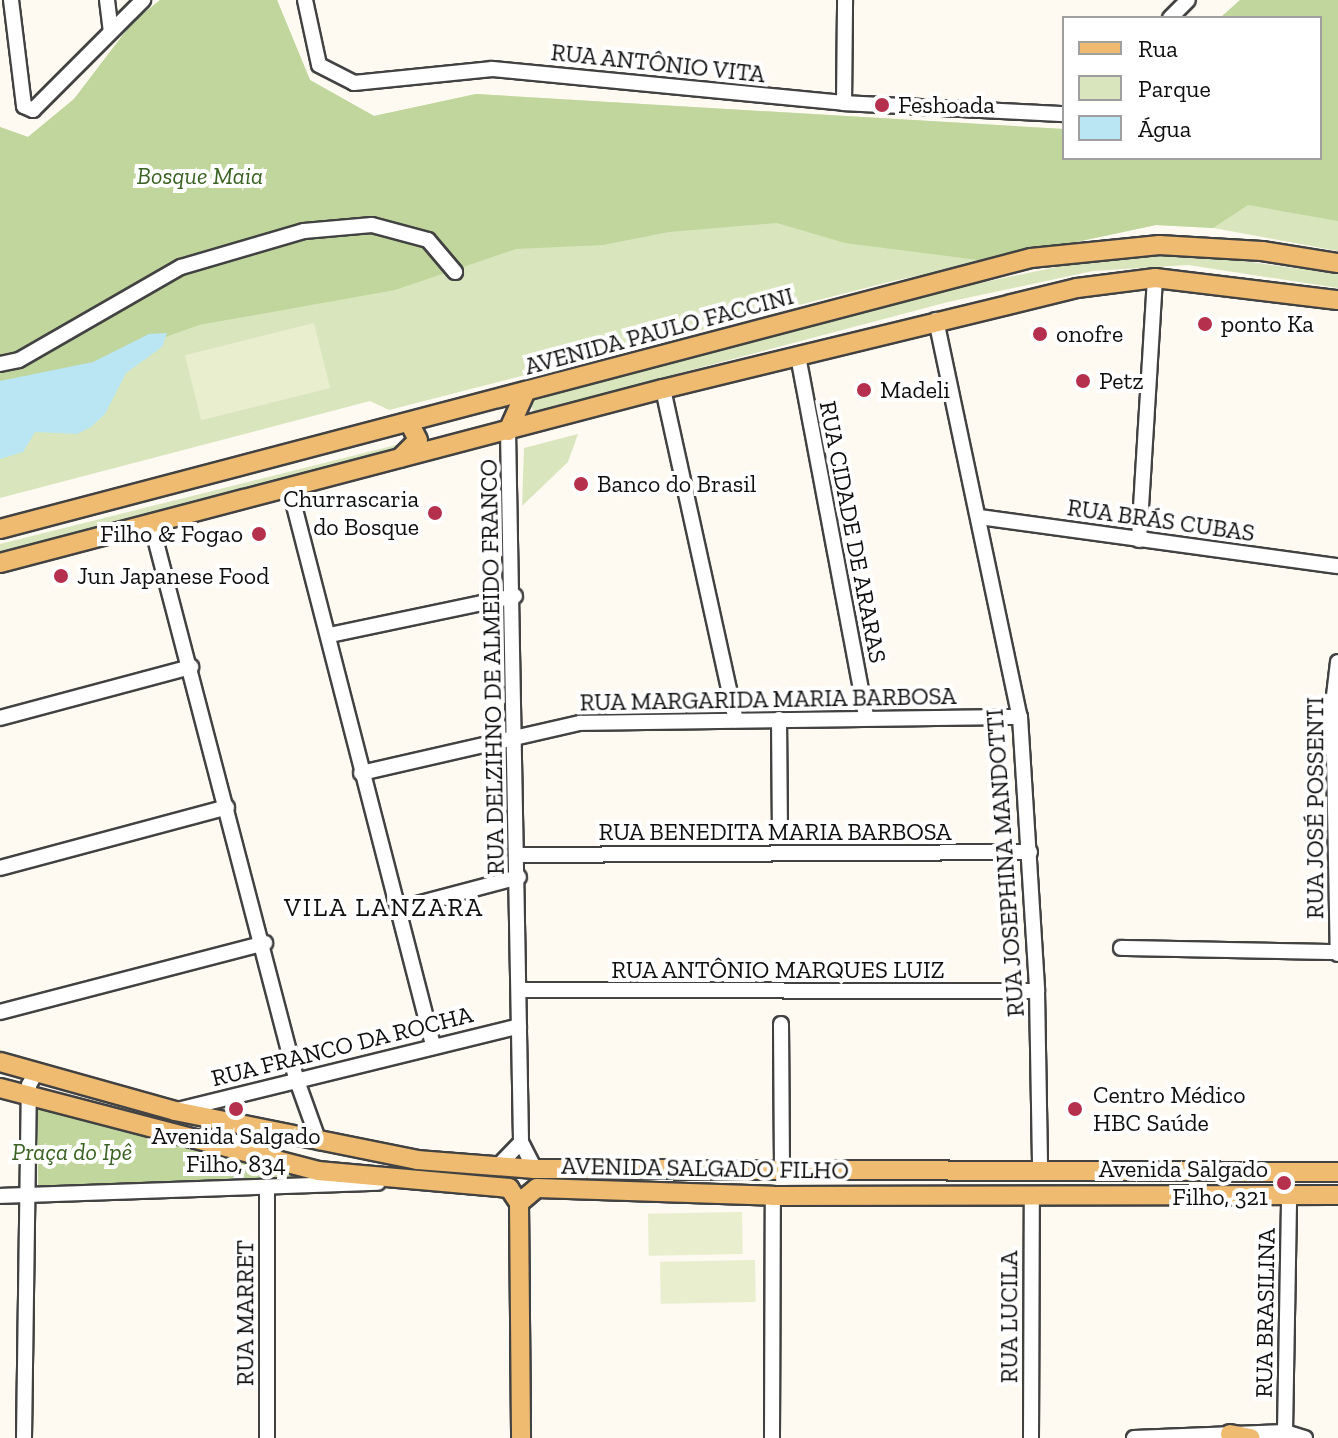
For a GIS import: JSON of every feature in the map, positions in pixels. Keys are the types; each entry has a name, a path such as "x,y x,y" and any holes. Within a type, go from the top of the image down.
{"main road":[{"name":"AVENIDA PAULO FACCINI","path":"0,529 1016,262 1091,249 1159,245 1262,251 1338,263"},
{"path":"0,563 375,468 663,389 1077,288 1155,278 1338,300"},
{"path":"508,431 526,391"},
{"path":"375,468 413,451 418,440 409,422"},
{"name":"AVENIDA SALGADO FILHO","path":"1,1062 175,1111 417,1160 535,1169 1338,1172"},
{"path":"0,1088 318,1171 410,1181 502,1185 519,1203 521,1438"},
{"name":"AVENIDA SALGADO FILHO","path":"519,1203 537,1188 773,1196 1338,1195"},
{"path":"1230,1434 1251,1438"}],"street":[{"path":"11,0 24,106 38,107 143,0"},
{"path":"109,0 111,32"},
{"path":"109,0 130,13"},
{"name":"RUA ANTÔNIO VITA","path":"305,0 319,65 354,83 492,69 844,103 1062,114"},
{"path":"844,103 845,0"},
{"path":"1172,16 1188,0"},
{"path":"0,364 19,360 181,267 304,231 372,225 428,240 447,258 455,272"},
{"path":"1139,540 1155,278"},
{"name":"RUA JOSEPHINA MANDOTTI","path":"936,320 1020,717 1037,991 1040,1171"},
{"name":"RUA CIDADE DE ARARAS","path":"798,356 866,717"},
{"path":"663,389 736,720"},
{"name":"RUA DELZIHNO DE ALMEIDO FRANCO","path":"508,431 520,855 521,1142 535,1169"},
{"path":"290,490 330,635 361,773 433,1045"},
{"name":"RUA BRÁS CUBAS","path":"979,517 1338,566"},
{"path":"151,523 265,943 296,1078 319,1142"},
{"path":"330,635 515,596"},
{"name":"RUA JOSÉ POSSENTI","path":"1338,662 1333,704 1338,953"},
{"path":"0,718 191,667"},
{"name":"RUA MARGARIDA MARIA BARBOSA","path":"361,773 517,734 580,723 1020,717"},
{"path":"779,719 780,833"},
{"path":"0,868 227,807"},
{"name":"RUA BENEDITA MARIA BARBOSA","path":"520,855 1030,852"},
{"path":"398,909 519,877"},
{"path":"0,1012 265,943"},
{"path":"1121,948 1338,953"},
{"name":"RUA ANTÔNIO MARQUES LUIZ","path":"519,990 1037,991"},
{"path":"781,1024 782,1172"},
{"name":"RUA FRANCO DA ROCHA","path":"175,1111 296,1078 519,1026"},
{"path":"24,1438 30,1195 29,1098 35,1074"},
{"path":"498,1166 521,1142"},
{"path":"0,1196 267,1189 410,1181"},
{"name":"RUA MARRET","path":"267,1189 267,1438"},
{"name":"RUA BRASILINA","path":"1285,1432 1289,1194"},
{"path":"772,1438 773,1196"},
{"name":"RUA LUCILA","path":"1031,1438 1032,1196"},
{"path":"1134,1438 1285,1432 1305,1438"}],"green space":[{"name":"Bosque Maia","path":"160,0 277,0 310,80 374,116 476,94 1062,129 1062,160 1322,160 1322,16 1222,16 1240,0 1338,0 1338,251 1213,228 1156,225 893,281 389,410 370,401 0,498 0,127 28,137 74,99 132,23"},
{"name":"Bosque Maia","path":"160,0 277,0 310,80 374,116 476,94 1062,129 1062,160 1322,160 1322,16 1222,16 1240,0 1338,0 1338,221 1248,205 1213,228 1156,225 986,261 845,243 777,223 669,232 603,245 516,249 395,290 199,325 46,380 0,385 0,127 28,137 74,99 132,23"},
{"path":"1191,254 1338,274 1338,288 1188,265 1093,271 948,302 533,412 530,400 942,291 1090,260"},
{"path":"314,323 330,388 201,420 185,355"},
{"path":"578,434 568,462 522,506 524,448"},
{"path":"400,444 374,462 0,557 0,544"},
{"name":"Praça do Ipê","path":"37,1108 322,1181 38,1186"},
{"path":"742,1212 743,1254 649,1256 648,1214"},
{"path":"755,1260 756,1302 661,1304 660,1262"}],"water":[{"path":"167,333 162,347 126,373 105,414 91,427 77,434 35,432 23,452 0,459 0,381 93,362 149,334"}],"place":[{"name":"Feshoada","path":"882,105"},
{"name":"ponto Ka","path":"1205,324"},
{"name":"onofre","path":"1040,334"},
{"name":"Petz","path":"1083,381"},
{"name":"Madeli","path":"864,390"},
{"name":"Banco do Brasil","path":"581,484"},
{"name":"Churrascaria do Bosque","path":"435,513"},
{"name":"Filho & Fogao","path":"259,534"},
{"name":"Jun Japanese Food","path":"61,576"},
{"name":"Avenida Salgado Filho, 834","path":"236,1109"},
{"name":"Centro Médico HBC Saúde","path":"1075,1109"},
{"name":"Avenida Salgado Filho, 321","path":"1284,1183"}],"district":[{"name":"VILA LANZARA","path":"384,908"}]}
